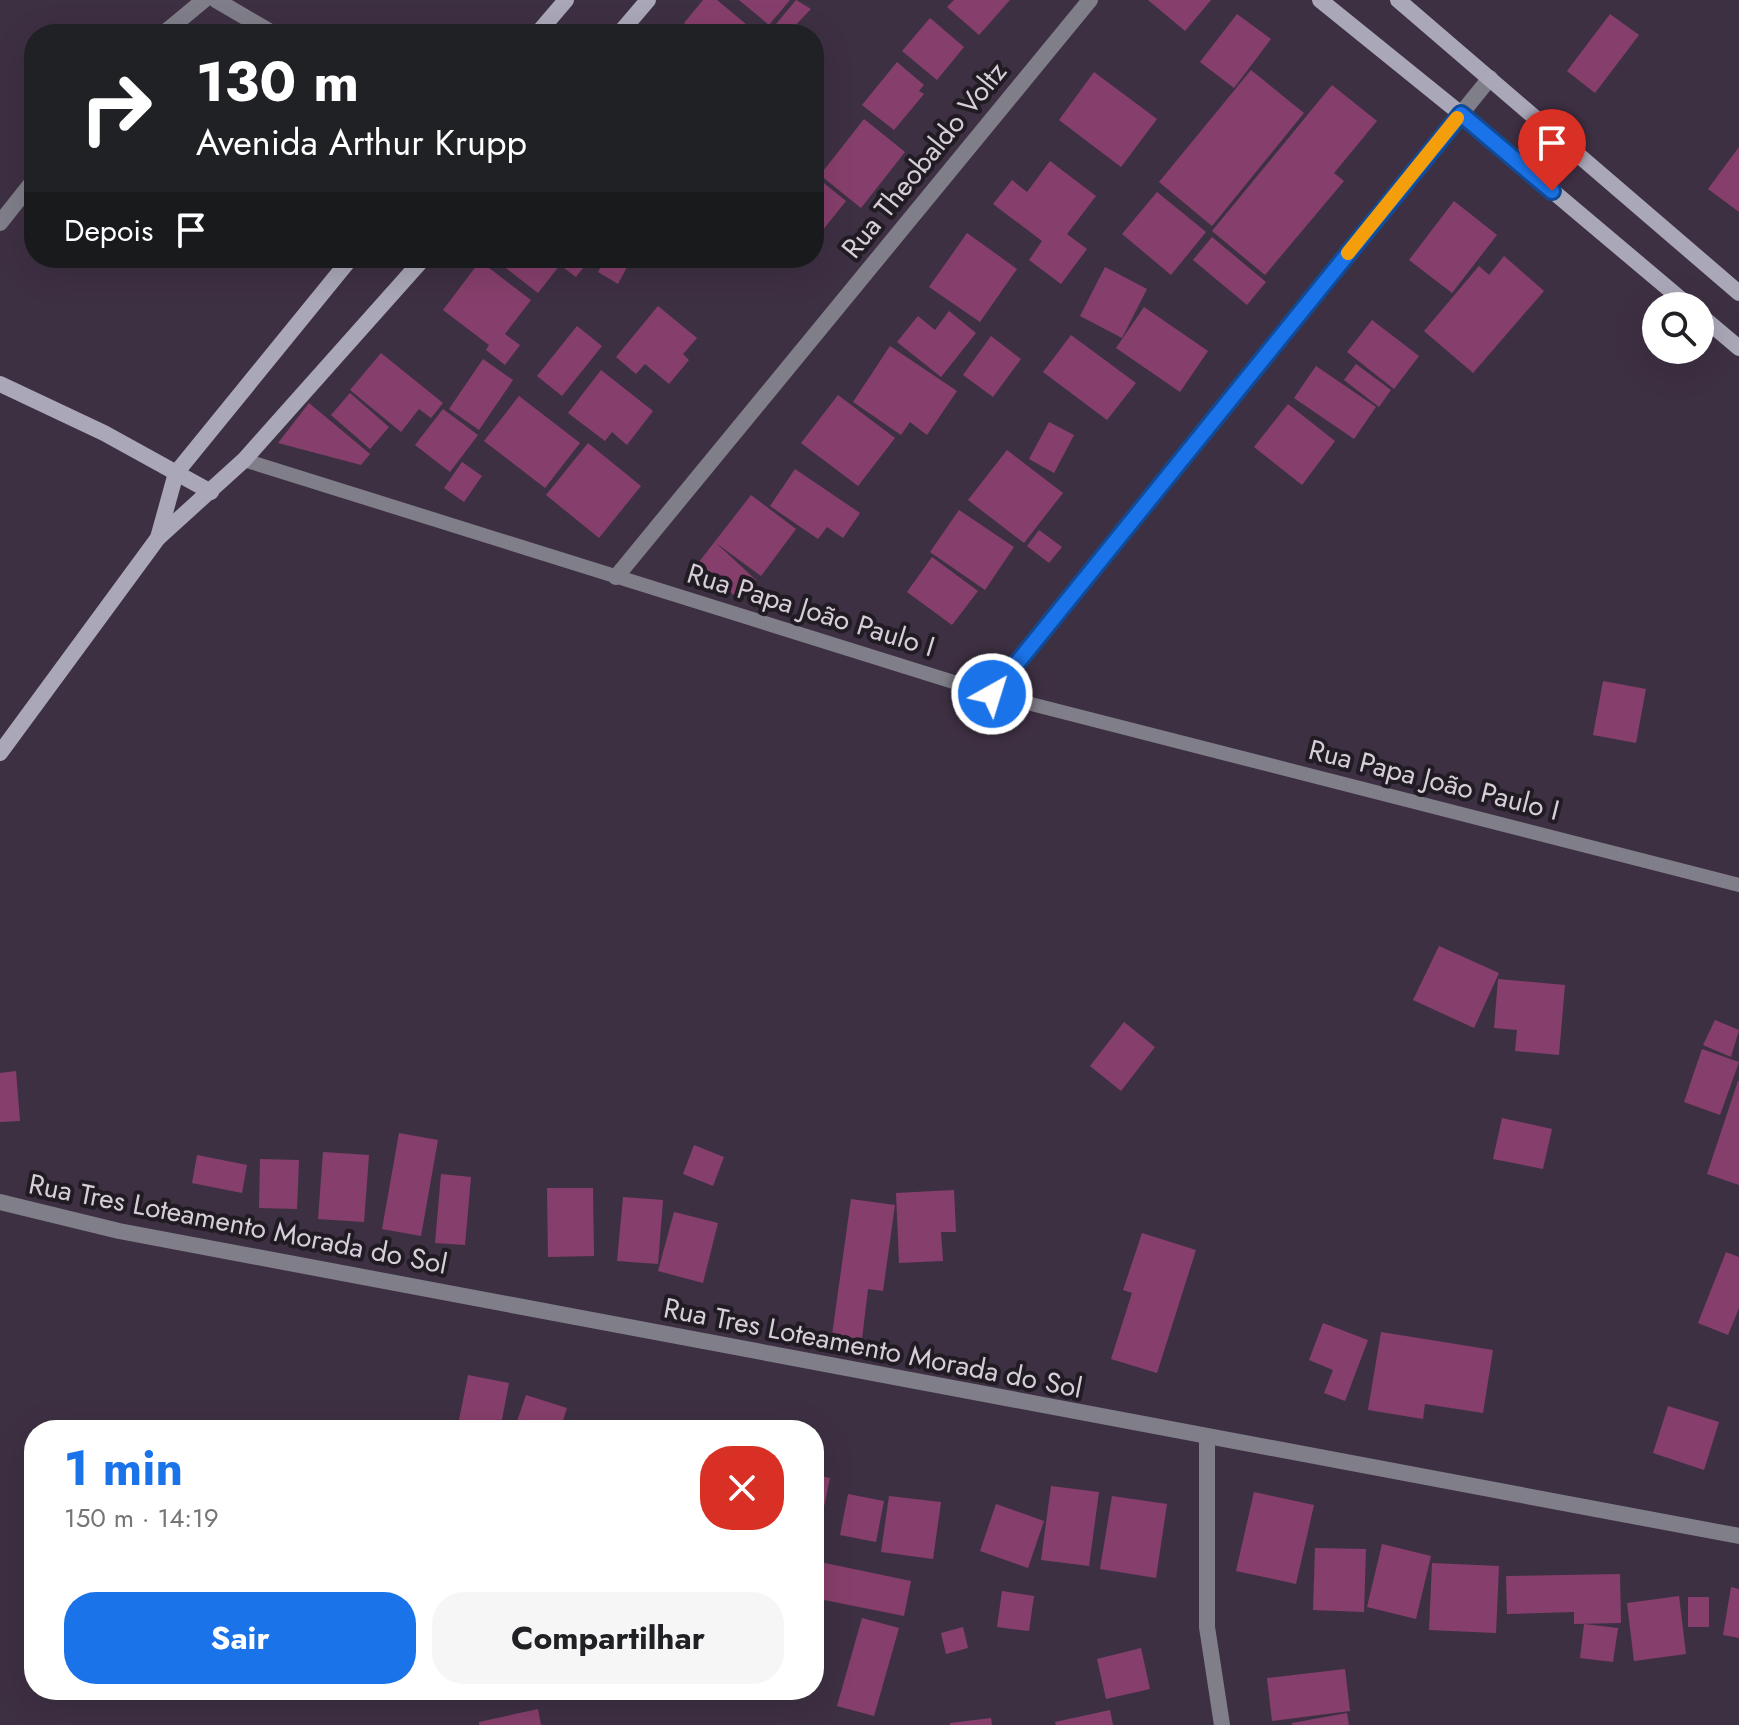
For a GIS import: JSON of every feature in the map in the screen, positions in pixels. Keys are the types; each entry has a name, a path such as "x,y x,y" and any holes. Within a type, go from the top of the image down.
{"main road":[{"path":"546,24 566,0"},
{"path":"628,24 648,0"},
{"path":"1320,0 1672,292"},
{"path":"1398,0 1739,293"},
{"path":"158,538 176,473 343,268"},
{"path":"0,753 158,538 244,460 415,268"},
{"path":"1714,327 1739,348"},
{"path":"0,384 104,433 211,492"}],"street":[{"path":"175,24 204,0"},
{"path":"216,0 257,24"},
{"name":"Rua Theobaldo Voltz","path":"616,577 1090,0"},
{"path":"992,694 1490,78"},
{"path":"0,223 24,193"},
{"name":"Rua Tres Loteamento Morada do Sol","path":"0,1202 119,1231 1739,1536"},
{"path":"1207,1438 1207,1627 1222,1725"}],"lane":[{"name":"Rua Papa João Paulo I","path":"244,460 992,694 1739,885"}],"building":[{"path":"703,0 717,0 746,24 685,24"},
{"path":"739,0 790,0 768,24"},
{"path":"796,0 811,9 797,24 776,24"},
{"path":"954,0 1010,0 979,35 947,7"},
{"path":"1148,0 1211,0 1185,31"},
{"path":"1237,14 1271,39 1234,88 1200,62"},
{"path":"1610,14 1639,35 1595,93 1567,71"},
{"path":"930,18 964,47 937,80 902,51"},
{"path":"897,62 924,85 919,91 924,94 894,130 862,105"},
{"path":"1251,70 1304,113 1212,226 1159,182"},
{"path":"1094,72 1157,119 1121,167 1059,120"},
{"path":"1332,85 1377,121 1334,173 1344,181 1265,275 1212,231"},
{"path":"864,119 905,152 861,208 824,178 824,170"},
{"path":"1739,147 1739,212 1708,189"},
{"path":"1050,161 1096,196 1067,234 1087,249 1061,284 1029,260 1042,241 993,204 1012,180 1027,192"},
{"path":"824,183 846,201 824,228"},
{"path":"1157,192 1206,232 1171,275 1122,234"},
{"path":"1454,201 1497,235 1452,293 1409,260"},
{"path":"967,233 1017,269 980,322 929,287"},
{"path":"1212,237 1266,282 1247,305 1193,260"},
{"path":"1504,256 1544,291 1473,373 1424,331 1479,266 1489,275"},
{"path":"1105,267 1147,289 1122,338 1080,316"},
{"path":"475,268 489,268 531,300 505,334 520,345 505,365 486,350 489,345 443,310"},
{"path":"506,268 558,268 538,293"},
{"path":"564,268 583,268 576,277"},
{"path":"600,268 626,268 618,284 598,272"},
{"path":"658,306 697,338 683,354 689,360 669,384 645,364 636,374 616,357"},
{"path":"1144,307 1208,351 1180,392 1116,348"},
{"path":"949,311 976,333 941,377 897,342 918,316 935,330"},
{"path":"1372,320 1419,356 1394,389 1347,352"},
{"path":"577,326 602,346 562,396 537,376"},
{"path":"1071,335 1136,383 1107,420 1043,372"},
{"path":"991,336 1021,359 993,397 963,375"},
{"path":"890,346 957,391 927,435 910,422 901,435 853,402"},
{"path":"381,353 443,403 431,418 419,409 401,432 350,390"},
{"path":"483,359 513,380 479,430 449,409"},
{"path":"1356,364 1391,390 1379,407 1344,380"},
{"path":"1316,366 1376,407 1354,439 1294,398"},
{"path":"601,370 653,411 627,445 612,432 605,441 568,413"},
{"path":"350,393 389,427 370,449 331,415"},
{"path":"838,395 895,438 858,486 801,443"},
{"path":"519,396 580,443 545,488 484,441"},
{"path":"309,403 370,454 361,465 278,443"},
{"path":"1288,404 1335,441 1302,485 1254,447"},
{"path":"443,409 478,435 450,472 415,445"},
{"path":"1049,422 1074,435 1054,473 1029,459"},
{"path":"588,443 641,486 599,538 546,495"},
{"path":"1007,450 1063,493 1024,543 968,500"},
{"path":"462,462 482,476 464,502 444,488"},
{"path":"795,469 860,513 843,538 827,527 818,539 770,506"},
{"path":"751,495 796,529 761,576 716,543 756,580 738,599 699,562"},
{"path":"959,510 1014,547 985,590 930,552"},
{"path":"1039,530 1062,547 1049,563 1027,546"},
{"path":"932,557 978,591 952,625 907,592"},
{"path":"1603,681 1646,689 1636,743 1593,735"},
{"path":"1439,946 1499,973 1474,1028 1413,1000"},
{"path":"1498,979 1565,985 1559,1055 1515,1051 1517,1030 1494,1028"},
{"path":"1715,1020 1739,1030 1731,1057 1703,1045"},
{"path":"1124,1022 1155,1047 1121,1091 1090,1066"},
{"path":"1702,1049 1739,1062 1720,1115 1684,1102"},
{"path":"16,1071 20,1121 0,1122 0,1073"},
{"path":"1739,1081 1739,1185 1707,1174"},
{"path":"1502,1118 1552,1129 1543,1169 1493,1159"},
{"path":"399,1133 438,1140 421,1236 382,1229"},
{"path":"694,1145 724,1157 713,1186 683,1174"},
{"path":"323,1152 369,1155 364,1222 318,1219"},
{"path":"197,1155 247,1165 242,1193 192,1183"},
{"path":"260,1159 299,1160 297,1209 259,1208"},
{"path":"441,1174 471,1177 465,1245 435,1243"},
{"path":"547,1188 593,1188 594,1256 548,1257"},
{"path":"954,1190 956,1232 941,1232 943,1261 899,1263 896,1193"},
{"path":"623,1197 663,1200 658,1264 617,1261"},
{"path":"851,1199 895,1205 883,1291 868,1289 862,1339 832,1335"},
{"path":"674,1212 718,1223 703,1283 658,1271"},
{"path":"1142,1233 1196,1250 1157,1373 1111,1359 1132,1293 1123,1290"},
{"path":"1726,1252 1739,1257 1739,1308 1728,1335 1698,1323"},
{"path":"1323,1323 1368,1340 1345,1401 1324,1393 1333,1370 1309,1360"},
{"path":"1381,1332 1493,1350 1483,1413 1425,1404 1423,1419 1368,1410"},
{"path":"468,1375 509,1383 502,1420 459,1420"},
{"path":"526,1395 567,1408 563,1420 517,1420"},
{"path":"1668,1406 1719,1422 1704,1470 1653,1453"},
{"path":"824,1477 830,1478 824,1507"},
{"path":"1051,1486 1099,1492 1089,1566 1041,1560"},
{"path":"1254,1492 1314,1505 1296,1584 1236,1571"},
{"path":"848,1494 884,1501 876,1542 840,1535"},
{"path":"889,1496 941,1502 933,1559 881,1552"},
{"path":"1112,1496 1167,1504 1156,1578 1100,1569"},
{"path":"996,1504 1044,1521 1028,1568 980,1551"},
{"path":"1382,1544 1431,1556 1416,1619 1367,1607"},
{"path":"1315,1548 1366,1549 1364,1612 1313,1610"},
{"path":"824,1563 911,1581 904,1616 824,1600"},
{"path":"1432,1563 1499,1566 1496,1633 1429,1630"},
{"path":"1620,1574 1621,1623 1574,1624 1574,1612 1507,1614 1506,1576"},
{"path":"1731,1587 1739,1589 1739,1638 1723,1635"},
{"path":"1002,1591 1034,1596 1029,1631 997,1627"},
{"path":"1679,1596 1686,1654 1634,1661 1627,1603"},
{"path":"1688,1597 1709,1597 1709,1627 1688,1627"},
{"path":"862,1618 899,1628 874,1716 837,1706"},
{"path":"1584,1624 1618,1628 1613,1662 1580,1658"},
{"path":"963,1627 968,1648 946,1654 941,1633"},
{"path":"1141,1648 1150,1689 1106,1699 1097,1659"},
{"path":"1345,1669 1350,1711 1272,1721 1267,1678"},
{"path":"538,1709 541,1725 479,1725 479,1722"},
{"path":"1110,1710 1113,1725 1056,1725 1055,1722"},
{"path":"1347,1713 1349,1725 1292,1725 1292,1723"},
{"path":"991,1718 992,1725 950,1725 950,1723"}],"slow traffic":[{"path":"1348,253 1457,118"}],"route":[{"path":"992,694 1461,114 1552,191"}]}
